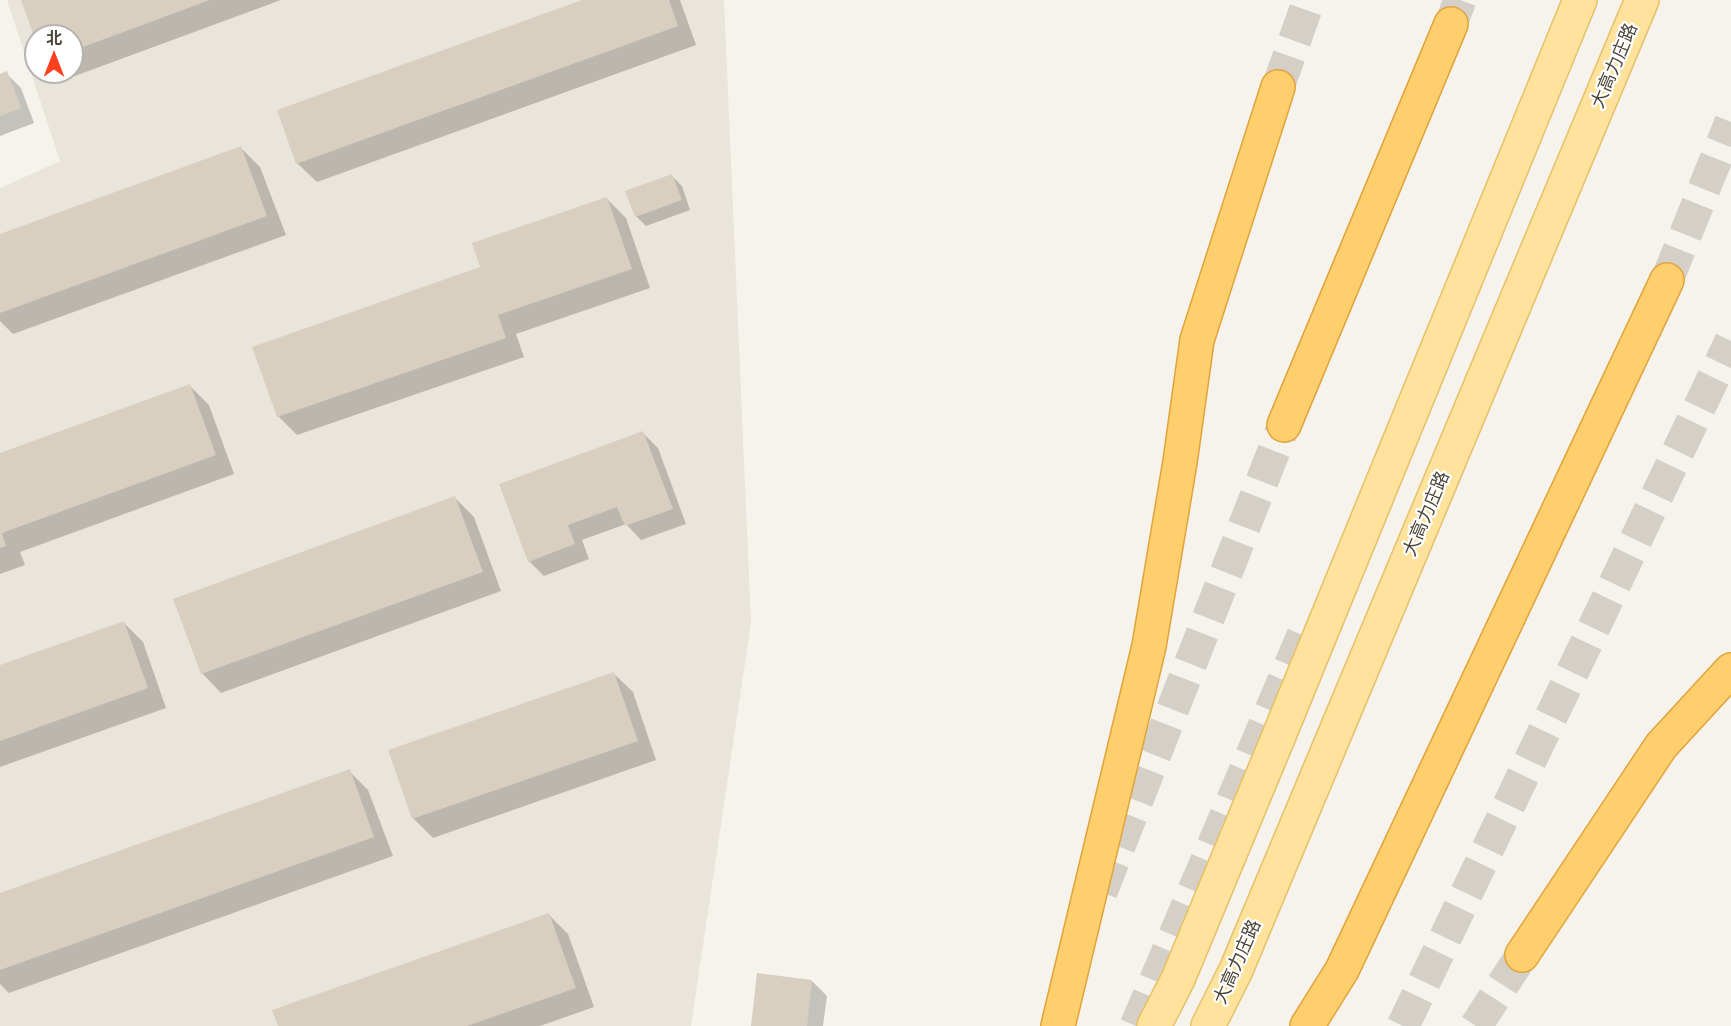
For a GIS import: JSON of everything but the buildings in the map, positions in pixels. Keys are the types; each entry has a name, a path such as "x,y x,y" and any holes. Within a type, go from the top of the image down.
{"highway":[{"path":"1284,425 1451,24"},
{"path":"1058,1026 1149,646 1180,462 1197,340 1278,87"},
{"path":"1307,1026 1342,970 1667,280"},
{"path":"1522,956 1661,746 1731,670"}],"main road":[{"path":"1154,1026 1178,979 1269,760 1580,0"},
{"name":"大高力庄路","path":"1208,1026 1236,970 1642,0"}],"shaded area":[{"path":"7,0 724,0 751,623 691,1026 0,1026 0,188 60,161 35,84 84,84 84,24 24,24 24,52"}],"tunnel":[{"path":"1278,87 1309,0"},
{"path":"1451,24 1460,0"},
{"path":"1667,280 1731,122"},
{"path":"1403,1026 1731,341"},
{"path":"1101,892 1284,425"},
{"path":"1136,1026 1307,626"},
{"path":"1476,1026 1522,955"}]}
